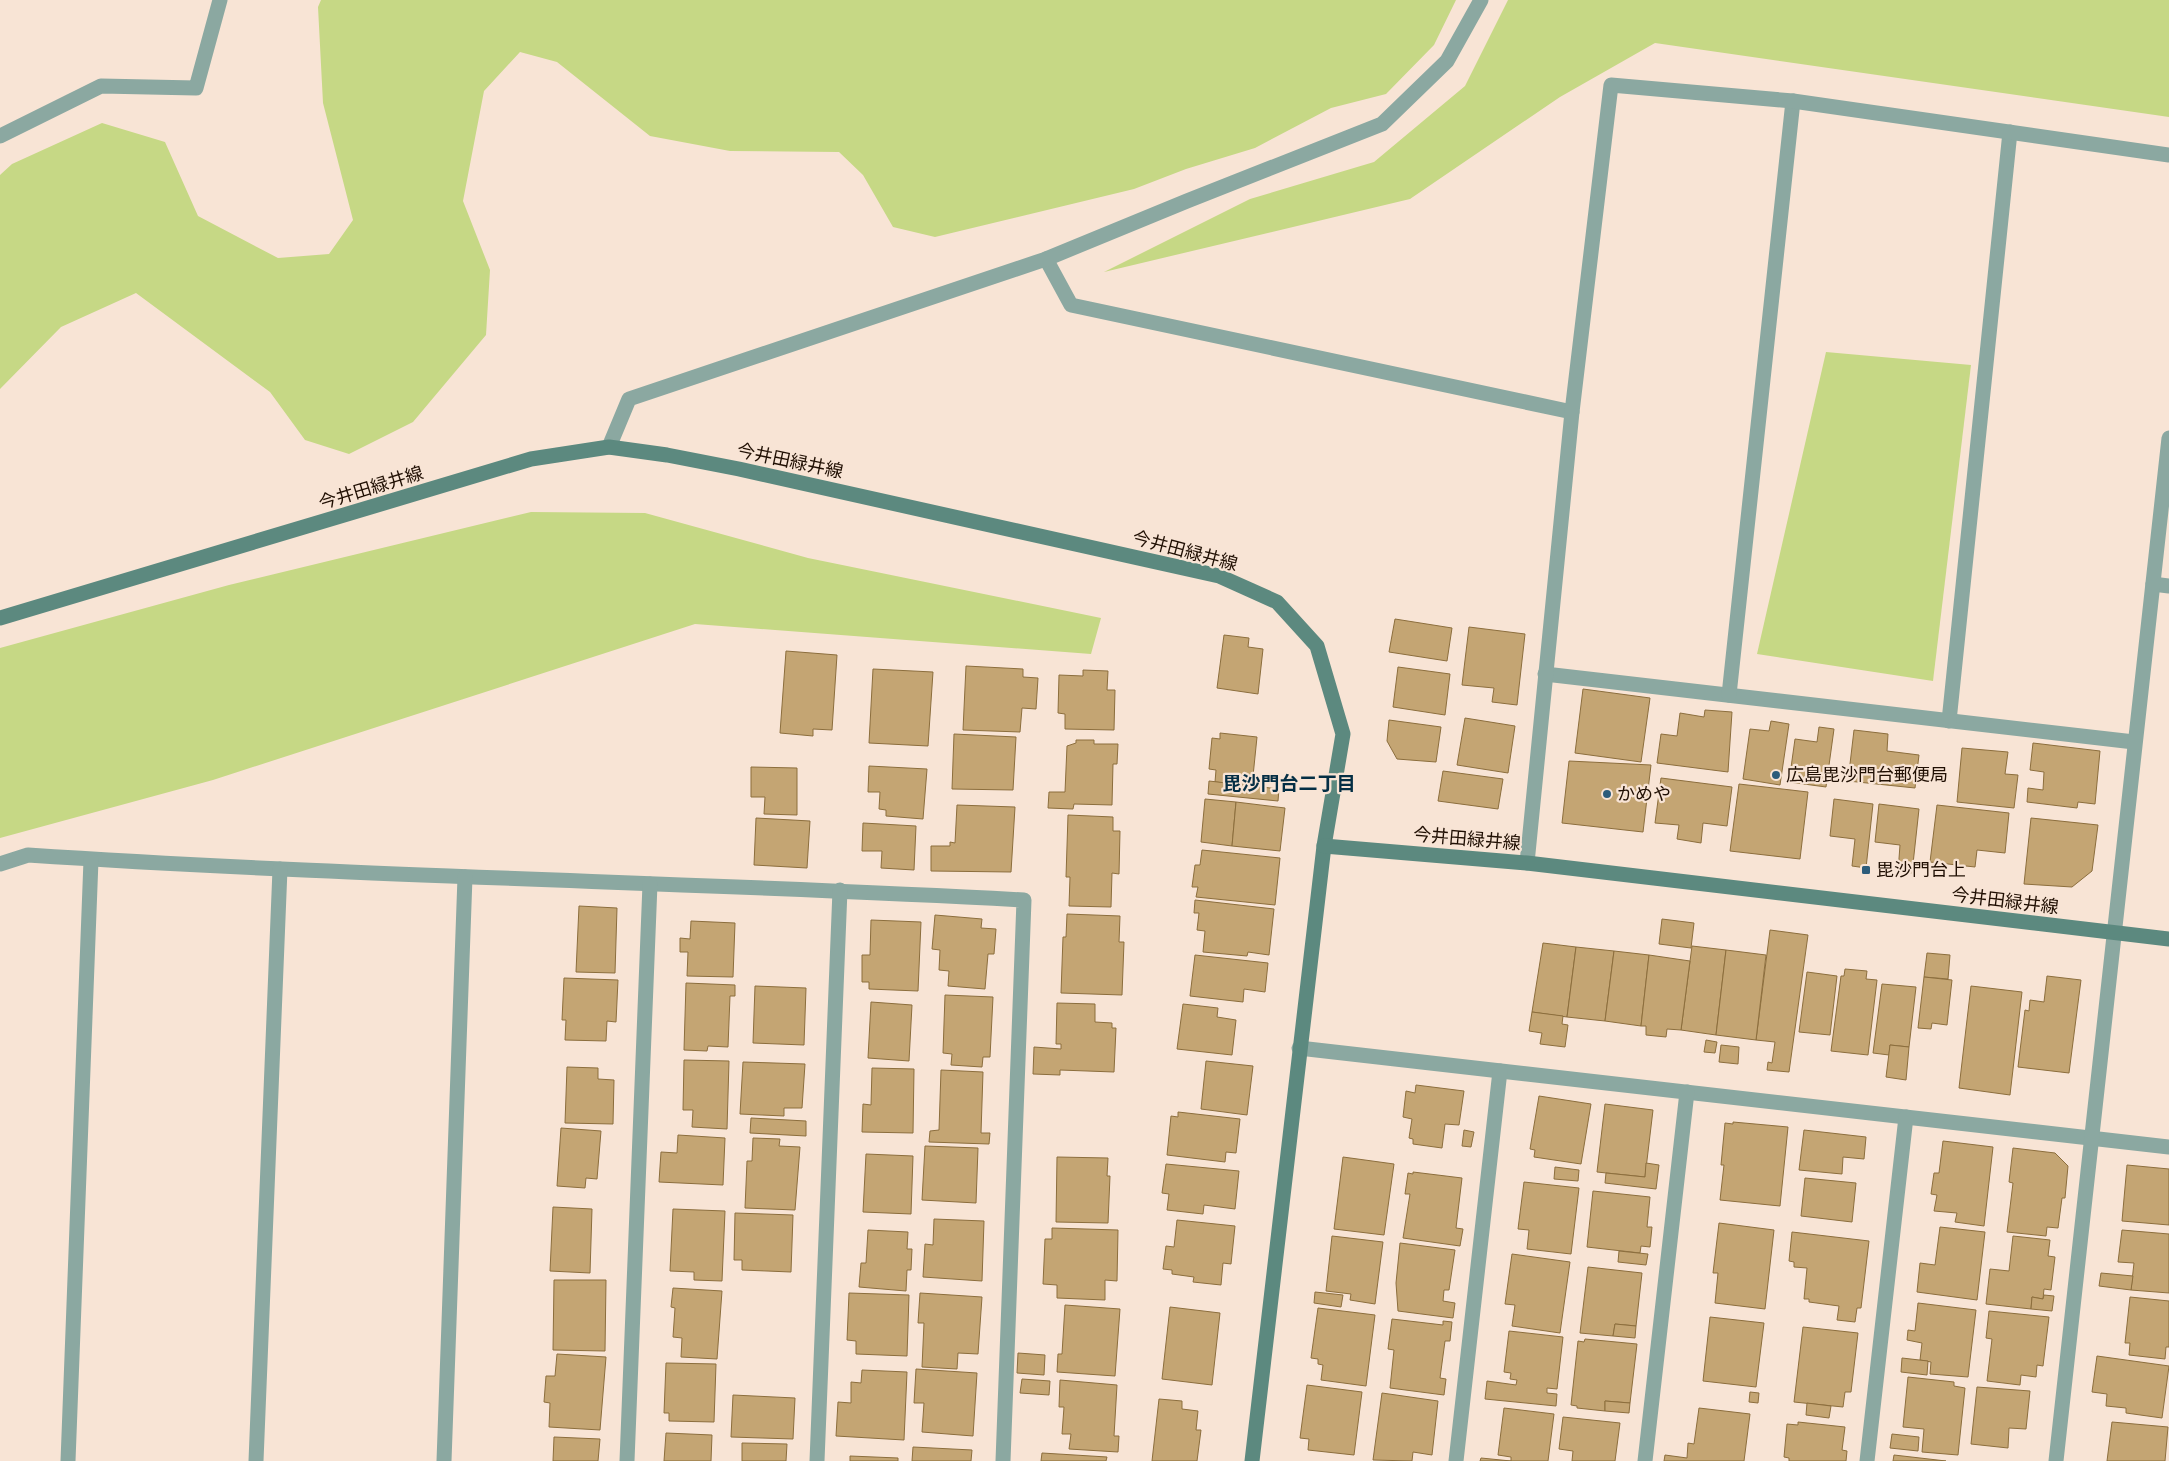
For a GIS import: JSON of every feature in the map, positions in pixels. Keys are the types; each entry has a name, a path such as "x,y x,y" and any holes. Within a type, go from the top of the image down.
{"main road":[{"name":"今井田緑井線","path":"0,618 531,459 609,447 668,455 739,469 1220,576 1277,602 1317,646 1343,734 1324,846 1527,863 2169,939"},
{"path":"1252,1461 1324,846"}],"street":[{"path":"0,136 101,86 196,88 220,0"},
{"path":"609,447 629,398 1046,259 1382,124 1447,61 1482,0"},
{"path":"1527,863 1572,412 1611,85 1793,101 2169,155"},
{"path":"1730,695 1793,101"},
{"path":"1949,721 2010,132"},
{"path":"1046,259 1071,305 1572,412"},
{"path":"2056,1461 2116,933 2134,742 2169,438"},
{"path":"2152,584 2169,586"},
{"path":"1546,674 2134,742"},
{"path":"0,864 28,855 280,869 840,890 1024,900 1003,1461"},
{"path":"68,1461 91,860"},
{"path":"256,1461 280,869"},
{"path":"444,1461 465,877"},
{"path":"627,1461 650,884"},
{"path":"817,1461 840,890"},
{"path":"1299,1048 2169,1147"},
{"path":"1456,1461 1500,1071"},
{"path":"1645,1461 1687,1092"},
{"path":"1867,1461 1906,1117"}],"green space":[{"path":"321,0 1456,0 1434,45 1386,94 1331,108 1255,148 1186,169 1134,189 935,237 893,227 863,175 839,152 730,151 650,136 557,62 520,52 484,91 463,201 490,270 486,335 413,422 349,454 305,440 270,392 136,293 61,327 0,389 0,175 12,164 102,123 165,142 198,216 278,258 329,254 353,220 323,103 318,7"},
{"path":"1508,0 2169,0 2169,117 1655,43 1560,97 1410,199 1104,272 1250,199 1374,162 1465,86"},
{"path":"1826,352 1971,365 1933,681 1757,654"},
{"path":"531,512 645,513 808,558 1101,618 1091,654 695,624 213,780 0,838 0,648 229,585"}],"building":[{"path":"1395,619 1452,628 1447,661 1389,652"},
{"path":"1469,627 1525,634 1517,705 1492,702 1494,688 1462,685"},
{"path":"1224,635 1249,638 1248,647 1263,649 1258,694 1217,688"},
{"path":"786,651 837,655 832,730 813,729 813,736 780,733"},
{"path":"966,666 1023,669 1023,677 1038,678 1036,709 1022,708 1020,732 963,730"},
{"path":"1398,667 1450,674 1445,715 1393,707"},
{"path":"873,669 933,672 928,746 869,743"},
{"path":"1083,670 1108,671 1107,690 1115,690 1114,730 1065,729 1065,714 1058,713 1059,675 1083,676"},
{"path":"1583,689 1650,698 1641,762 1575,753"},
{"path":"1705,710 1732,712 1728,772 1657,763 1661,734 1677,736 1680,713 1704,717"},
{"path":"1465,718 1515,726 1508,773 1457,765"},
{"path":"1389,720 1441,727 1436,762 1397,759 1387,741"},
{"path":"1771,721 1789,724 1780,785 1743,779 1750,729 1769,731"},
{"path":"1819,727 1834,729 1826,787 1789,782 1795,739 1817,742"},
{"path":"1854,730 1888,734 1887,751 1919,755 1915,788 1848,781"},
{"path":"1220,733 1257,737 1252,786 1215,782 1216,770 1209,769 1212,738 1220,739"},
{"path":"954,734 1016,737 1013,790 952,789"},
{"path":"1076,740 1094,740 1094,744 1118,744 1117,764 1113,764 1112,805 1074,804 1073,809 1048,808 1049,792 1065,792 1067,746 1076,743"},
{"path":"2033,743 2100,751 2095,804 2078,802 2077,808 2027,802 2028,788 2043,790 2044,772 2030,770"},
{"path":"1962,748 2008,752 2005,774 2018,775 2014,808 1957,802"},
{"name":"かめや","path":"1569,761 1651,765 1643,832 1562,823"},
{"path":"869,766 927,769 923,819 886,816 886,810 879,809 880,792 868,792"},
{"path":"751,767 797,768 797,815 764,814 765,797 751,797"},
{"path":"1443,771 1503,779 1498,809 1438,801"},
{"path":"1661,778 1732,787 1727,826 1703,823 1701,843 1677,839 1679,825 1655,823"},
{"path":"1209,781 1279,789 1278,801 1208,794"},
{"name":"広島毘沙門台郵便局","path":"1739,784 1808,792 1800,859 1730,851"},
{"path":"1205,799 1236,802 1232,846 1201,842"},
{"path":"1834,799 1873,804 1866,868 1852,866 1855,839 1830,836"},
{"path":"1236,802 1285,808 1280,851 1232,846"},
{"path":"1879,804 1919,809 1912,873 1898,872 1900,845 1875,842"},
{"path":"957,805 1015,807 1011,872 931,871 931,846 950,846 950,842 955,843"},
{"path":"1937,805 2009,813 2005,853 1977,850 1975,867 1930,862"},
{"path":"1068,815 1113,817 1113,831 1120,831 1119,874 1112,873 1111,907 1069,906 1070,877 1066,877"},
{"path":"756,818 810,821 807,868 754,865"},
{"path":"2031,818 2098,825 2092,871 2072,887 2024,884"},
{"path":"863,823 916,826 914,870 881,868 882,851 862,851"},
{"path":"1202,850 1280,858 1275,905 1196,897 1198,887 1192,887 1195,865 1200,865"},
{"path":"1195,900 1274,909 1269,955 1248,952 1247,956 1203,952 1205,931 1197,930 1199,913 1194,913"},
{"path":"579,906 617,908 615,973 576,972"},
{"path":"1067,914 1120,916 1119,942 1124,942 1122,995 1061,993 1063,937 1066,937"},
{"path":"935,915 982,919 981,928 996,929 994,954 988,954 985,989 948,986 949,971 939,970 940,950 932,949"},
{"path":"1662,919 1694,923 1691,948 1659,944"},
{"path":"871,920 921,922 918,991 869,989 869,982 862,982 862,955 870,955"},
{"path":"691,921 735,923 733,977 687,976 688,952 680,952 680,938 690,939"},
{"path":"1770,930 1808,935 1789,1072 1767,1070 1768,1062 1772,1063 1775,1042 1756,1040"},
{"path":"1543,943 1576,947 1567,1017 1532,1012"},
{"path":"1692,946 1726,950 1716,1035 1681,1030"},
{"path":"1576,947 1614,951 1605,1021 1567,1017"},
{"path":"1726,950 1766,955 1756,1040 1716,1035"},
{"path":"1614,951 1649,955 1641,1026 1605,1021"},
{"path":"1927,953 1950,955 1948,979 1924,977"},
{"path":"1195,955 1268,963 1265,992 1244,989 1243,1002 1190,996"},
{"path":"1649,955 1690,961 1681,1030 1667,1029 1666,1037 1646,1035 1646,1026 1641,1026"},
{"path":"1845,969 1867,971 1866,979 1877,980 1868,1055 1831,1051 1841,976 1844,976"},
{"path":"1807,972 1837,976 1830,1035 1799,1032"},
{"path":"2047,976 2081,980 2069,1073 2018,1067 2025,1010 2029,1011 2030,1000 2044,1002"},
{"path":"1924,977 1952,980 1947,1025 1932,1023 1931,1029 1918,1028"},
{"path":"564,978 618,980 616,1022 607,1021 606,1041 565,1040 566,1020 562,1020"},
{"path":"686,983 735,985 735,996 730,996 728,1047 708,1046 707,1051 684,1050"},
{"path":"1882,984 1916,987 1909,1047 1890,1045 1889,1055 1873,1053"},
{"path":"755,986 806,988 804,1045 753,1043"},
{"path":"1971,986 2022,992 2010,1095 1959,1088"},
{"path":"945,995 993,997 990,1057 983,1057 982,1067 951,1065 952,1054 943,1053"},
{"path":"871,1002 912,1005 909,1061 868,1058"},
{"path":"1057,1003 1095,1004 1095,1022 1112,1023 1112,1028 1116,1028 1114,1072 1060,1070 1060,1075 1033,1074 1034,1047 1061,1049 1061,1044 1056,1044"},
{"path":"1183,1004 1218,1008 1217,1017 1236,1020 1232,1055 1177,1049"},
{"path":"1532,1012 1563,1016 1562,1024 1568,1025 1565,1047 1540,1044 1542,1033 1529,1031"},
{"path":"1706,1040 1717,1042 1715,1053 1704,1052"},
{"path":"1721,1045 1739,1047 1738,1064 1719,1062"},
{"path":"1890,1045 1909,1047 1906,1080 1886,1077"},
{"path":"684,1060 729,1061 727,1129 692,1127 693,1110 683,1110"},
{"path":"1206,1061 1253,1066 1247,1115 1201,1109"},
{"path":"743,1062 805,1064 802,1108 784,1108 784,1116 740,1114"},
{"path":"567,1067 598,1068 598,1079 614,1080 613,1124 565,1123"},
{"path":"872,1068 914,1069 913,1133 862,1132 863,1104 871,1105"},
{"path":"941,1070 983,1072 981,1133 990,1133 989,1144 929,1142 930,1131 939,1130"},
{"path":"1416,1085 1464,1091 1459,1125 1445,1124 1442,1148 1413,1144 1413,1139 1409,1138 1412,1119 1403,1117 1406,1091 1415,1093"},
{"path":"1539,1096 1591,1104 1581,1164 1534,1157 1535,1150 1530,1149"},
{"path":"1605,1104 1653,1110 1645,1177 1597,1172"},
{"path":"1178,1112 1240,1119 1236,1153 1226,1152 1225,1162 1167,1155 1171,1116 1178,1117"},
{"path":"751,1118 806,1121 806,1136 750,1133"},
{"path":"1733,1122 1788,1127 1780,1206 1720,1200 1724,1165 1721,1165 1725,1123 1733,1124"},
{"path":"561,1128 601,1131 597,1179 586,1178 585,1188 557,1186"},
{"path":"1464,1130 1474,1132 1471,1147 1462,1146"},
{"path":"1804,1130 1866,1137 1864,1159 1843,1157 1842,1174 1799,1170"},
{"path":"678,1135 725,1138 723,1185 659,1182 661,1152 677,1153"},
{"path":"753,1138 780,1139 779,1146 800,1147 795,1210 745,1208 747,1161 752,1161"},
{"path":"1943,1141 1993,1147 1984,1226 1955,1222 1957,1213 1934,1211 1937,1195 1931,1194 1934,1173 1939,1173"},
{"path":"925,1146 978,1148 976,1203 922,1200"},
{"path":"2013,1148 2055,1153 2068,1166 2065,1198 2062,1198 2058,1228 2047,1227 2046,1236 2007,1232 2013,1183 2009,1182"},
{"path":"866,1154 913,1156 911,1214 863,1212"},
{"path":"1057,1157 1108,1158 1107,1176 1110,1176 1108,1223 1056,1222"},
{"path":"1343,1157 1394,1164 1384,1235 1334,1229"},
{"path":"1646,1163 1659,1165 1656,1189 1605,1183 1606,1173 1645,1177"},
{"path":"1166,1164 1239,1171 1235,1209 1204,1205 1203,1214 1167,1210 1169,1194 1162,1193"},
{"path":"2127,1165 2169,1169 2169,1225 2122,1221"},
{"path":"1555,1167 1579,1170 1578,1181 1554,1179"},
{"path":"1413,1172 1462,1178 1456,1228 1463,1229 1460,1246 1403,1238 1410,1194 1405,1194 1408,1173 1413,1174"},
{"path":"1805,1178 1856,1183 1852,1222 1801,1216"},
{"path":"1524,1182 1579,1188 1571,1254 1527,1249 1529,1230 1518,1229"},
{"path":"1593,1191 1650,1197 1647,1227 1652,1227 1650,1247 1641,1246 1640,1253 1587,1247"},
{"path":"553,1207 592,1209 590,1273 550,1271"},
{"path":"673,1209 725,1211 722,1281 694,1280 694,1272 670,1271"},
{"path":"735,1213 793,1215 791,1272 742,1270 742,1260 734,1260"},
{"path":"934,1219 984,1221 982,1281 923,1277 925,1244 933,1245"},
{"path":"1177,1220 1235,1226 1231,1264 1223,1263 1221,1285 1193,1282 1194,1277 1172,1274 1172,1270 1163,1269 1166,1246 1174,1247"},
{"path":"1719,1223 1774,1230 1765,1309 1715,1303 1718,1273 1713,1273"},
{"path":"1940,1227 1985,1232 1977,1300 1917,1292 1920,1263 1935,1265"},
{"path":"1052,1228 1118,1230 1117,1281 1105,1280 1105,1300 1057,1298 1057,1285 1043,1284 1045,1239 1052,1239"},
{"path":"868,1230 908,1232 907,1249 912,1249 911,1270 907,1270 906,1291 859,1287 861,1263 866,1263"},
{"path":"2122,1230 2169,1234 2169,1293 2131,1290 2134,1263 2118,1262"},
{"path":"1792,1232 1869,1241 1861,1308 1857,1308 1855,1322 1837,1320 1839,1306 1809,1302 1809,1299 1804,1299 1807,1268 1794,1267 1794,1262 1789,1261"},
{"path":"1332,1236 1383,1242 1375,1304 1350,1300 1351,1294 1326,1291"},
{"path":"2013,1236 2050,1240 2048,1256 2055,1257 2051,1290 2044,1289 2043,1299 2032,1297 2031,1309 1986,1304 1990,1269 2009,1271"},
{"path":"1400,1243 1455,1250 1449,1290 1444,1290 1443,1301 1455,1303 1453,1318 1398,1311 1396,1283"},
{"path":"1619,1251 1648,1254 1646,1265 1618,1262"},
{"path":"1512,1254 1570,1262 1560,1333 1512,1326 1515,1305 1505,1304"},
{"path":"1588,1267 1642,1273 1636,1326 1615,1324 1613,1336 1580,1333"},
{"path":"2101,1273 2133,1276 2131,1290 2099,1286"},
{"path":"554,1280 606,1280 605,1351 553,1350"},
{"path":"673,1288 722,1291 717,1359 681,1357 682,1338 673,1337 675,1308 671,1307"},
{"path":"1315,1292 1343,1295 1341,1307 1314,1303"},
{"path":"849,1293 909,1295 907,1356 856,1354 856,1341 847,1340"},
{"path":"920,1293 982,1297 978,1354 958,1353 957,1369 922,1367 924,1323 918,1323"},
{"path":"2044,1295 2054,1296 2052,1311 2031,1309 2032,1297 2043,1299"},
{"path":"2130,1297 2169,1301 2169,1347 2166,1347 2165,1359 2129,1355 2130,1343 2125,1343"},
{"path":"1918,1303 1976,1310 1968,1377 1930,1374 1931,1362 1920,1360 1922,1343 1907,1340 1908,1330 1915,1331"},
{"path":"1065,1305 1120,1309 1115,1376 1057,1372 1058,1354 1062,1354"},
{"path":"1170,1307 1220,1313 1212,1385 1162,1379"},
{"path":"1318,1308 1375,1315 1366,1386 1321,1380 1323,1365 1318,1364 1318,1359 1311,1358"},
{"path":"1989,1311 2049,1317 2043,1366 2037,1365 2036,1377 2021,1375 2020,1385 1987,1381 1992,1339 1986,1338"},
{"path":"1710,1317 1764,1323 1756,1387 1703,1381"},
{"path":"1392,1319 1443,1325 1443,1321 1452,1322 1450,1341 1445,1341 1440,1378 1446,1379 1444,1395 1390,1388 1394,1350 1388,1349"},
{"path":"1615,1324 1636,1326 1635,1338 1613,1336"},
{"path":"1803,1327 1858,1333 1851,1392 1845,1392 1843,1407 1794,1402"},
{"path":"1509,1331 1563,1337 1557,1389 1547,1388 1547,1393 1557,1394 1556,1406 1485,1399 1487,1381 1516,1385 1517,1380 1510,1379 1511,1373 1504,1372"},
{"path":"1585,1339 1637,1344 1630,1403 1605,1401 1605,1411 1577,1408 1577,1406 1571,1405 1578,1341 1584,1342"},
{"path":"1018,1353 1045,1355 1044,1375 1017,1373"},
{"path":"557,1354 606,1357 600,1430 549,1427 550,1403 544,1402 546,1376 555,1376"},
{"path":"2097,1356 2169,1366 2162,1418 2126,1413 2126,1408 2106,1406 2107,1394 2092,1392"},
{"path":"1902,1358 1928,1361 1927,1375 1901,1372"},
{"path":"666,1363 716,1364 714,1422 669,1421 669,1413 664,1413"},
{"path":"916,1369 977,1373 973,1436 922,1432 924,1403 914,1403"},
{"path":"862,1370 907,1372 904,1440 836,1436 838,1402 851,1403 851,1382 861,1383"},
{"path":"1908,1377 1954,1382 1954,1386 1965,1388 1958,1455 1922,1452 1924,1429 1903,1427"},
{"path":"1022,1379 1050,1381 1049,1395 1020,1393"},
{"path":"1060,1380 1117,1385 1114,1436 1119,1436 1118,1452 1069,1449 1071,1434 1062,1434 1064,1407 1059,1407"},
{"path":"1307,1385 1362,1392 1354,1455 1308,1450 1309,1439 1300,1438"},
{"path":"1977,1387 2030,1391 2026,1429 2009,1428 2008,1448 1971,1444"},
{"path":"1750,1392 1759,1393 1758,1403 1749,1402"},
{"path":"1382,1393 1438,1401 1432,1455 1413,1452 1412,1461 1373,1460"},
{"path":"733,1395 795,1398 793,1439 731,1437"},
{"path":"1159,1399 1182,1401 1182,1409 1198,1411 1196,1430 1201,1430 1197,1461 1152,1461"},
{"path":"1605,1401 1630,1403 1629,1413 1605,1411"},
{"path":"1807,1403 1831,1406 1829,1418 1806,1415"},
{"path":"1504,1408 1554,1414 1548,1461 1511,1461 1511,1457 1498,1455"},
{"path":"1699,1408 1750,1414 1744,1461 1664,1461 1665,1455 1687,1458 1688,1443 1694,1444"},
{"path":"1563,1417 1620,1423 1615,1461 1572,1461 1573,1451 1559,1449"},
{"path":"1798,1422 1845,1427 1842,1450 1847,1451 1846,1461 1789,1461 1789,1458 1784,1457 1787,1424 1798,1425"},
{"path":"2112,1422 2168,1427 2165,1461 2107,1461"},
{"path":"666,1433 712,1435 711,1461 664,1461"},
{"path":"1892,1434 1919,1437 1918,1451 1890,1448"},
{"path":"554,1437 600,1439 598,1461 553,1461"},
{"path":"742,1443 787,1444 786,1461 742,1461"},
{"path":"913,1447 972,1450 971,1461 912,1461"},
{"path":"1042,1453 1107,1457 1106,1461 1041,1461"},
{"path":"1894,1455 1946,1461 1893,1461"},
{"path":"850,1456 898,1458 898,1461 850,1461"},
{"path":"1481,1458 1511,1461 1480,1461"}],"place":[{"name":"広島毘沙門台郵便局","path":"1776,775"},
{"name":"かめや","path":"1607,794"},
{"name":"毘沙門台上","path":"1866,870"}],"district":[{"name":"毘沙門台二丁目","path":"1289,783"}]}
